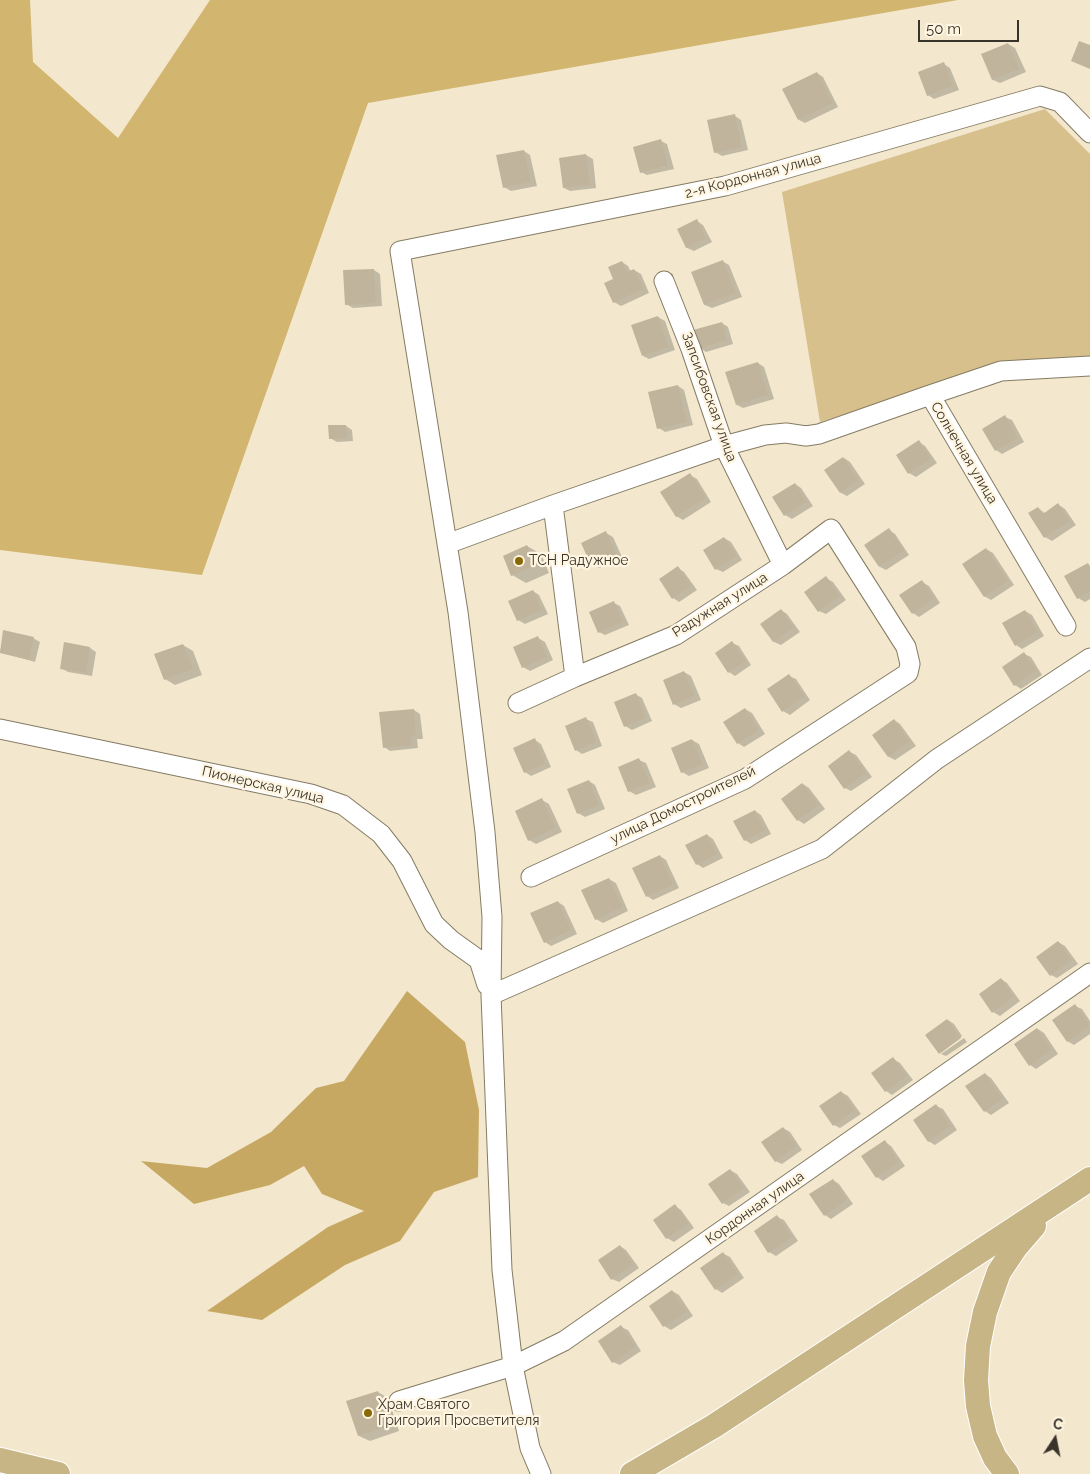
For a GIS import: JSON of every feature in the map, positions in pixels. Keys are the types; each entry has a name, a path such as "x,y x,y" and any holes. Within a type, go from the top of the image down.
{"main road":[{"path":"632,1474 714,1426 1090,1179"},
{"path":"1007,1474 995,1458 985,1436 978,1406 976,1380 980,1337 985,1312 999,1272 1033,1227 1063,1198"},
{"path":"0,1460 58,1474"}],"street":[{"name":"2-я Кордонная улица","path":"447,544 400,251 725,186 1040,96 1060,102 1090,132"},
{"name":"Запсибовская улица","path":"664,280 691,349 724,446 783,566"},
{"name":"Солнечная улица","path":"1066,626 930,395 1001,371 1090,366"},
{"path":"541,1474 530,1448 513,1366 502,1270 491,995 492,917 485,832 458,612 447,544 724,446 765,435 786,433 806,436 819,434 930,395"},
{"path":"553,505 575,677"},
{"name":"Радужная улица","path":"518,703 676,635 783,566 832,528 906,647"},
{"name":"улица Домостроителей","path":"530,877 745,779 908,673 910,664 906,647"},
{"path":"491,995 822,849 937,759 1090,658"},
{"name":"Пионерская улица","path":"0,729 311,794 343,805 381,834 402,861 434,924 450,940 479,960 491,995"},
{"name":"Кордонная улица","path":"399,1402 513,1366 564,1341 1090,973"}],"shaded area":[{"path":"0,0 30,0 33,62 118,138 210,0 958,0 368,103 202,575 0,550"},
{"path":"1045,109 1090,154 1090,358 1000,364 820,422 782,192"},
{"path":"407,991 465,1042 479,1110 478,1177 434,1192 400,1241 345,1265 262,1320 207,1311 328,1227 364,1211 322,1194 304,1166 270,1185 194,1204 141,1161 207,1168 271,1132 316,1088 344,1081"}],"building":[{"path":"1079,41 1090,45 1090,69 1071,61"},
{"path":"1008,43 1020,69 992,80 981,54"},
{"path":"944,62 953,86 927,96 918,72"},
{"path":"817,72 833,103 798,120 782,89"},
{"path":"735,114 742,147 714,153 707,120"},
{"path":"661,139 668,165 640,173 633,147"},
{"path":"524,150 531,182 503,188 496,155"},
{"path":"586,154 590,185 563,188 559,158"},
{"path":"697,219 706,238 686,248 677,229"},
{"path":"723,260 736,293 704,305 691,272"},
{"path":"622,261 627,272 634,269 644,289 613,303 604,283 613,279 608,267"},
{"path":"374,269 376,303 345,305 343,270"},
{"path":"658,316 669,347 642,356 631,325"},
{"path":"722,322 727,340 699,349 693,330"},
{"path":"758,362 768,395 736,405 725,372"},
{"path":"678,385 687,422 657,429 648,392"},
{"path":"1005,415 1018,438 995,451 982,429"},
{"path":"328,425 346,425 347,438 329,439"},
{"path":"919,440 931,459 908,474 896,455"},
{"path":"843,457 859,480 840,493 824,470"},
{"path":"690,473 706,498 676,517 660,492"},
{"path":"795,483 807,502 784,516 772,497"},
{"path":"1058,503 1070,521 1044,538 1028,513 1038,507 1043,514"},
{"path":"889,528 904,551 879,567 864,545"},
{"path":"606,531 616,554 591,565 581,543"},
{"path":"724,537 737,556 715,570 703,550"},
{"name":"ТСН Радужное","path":"527,545 536,565 511,576 503,556"},
{"path":"986,548 1008,581 984,597 962,564"},
{"path":"1088,563 1090,567 1090,592 1077,599 1064,576"},
{"path":"678,566 691,586 672,599 659,579"},
{"path":"826,576 840,596 818,612 804,592"},
{"path":"922,580 934,599 912,614 899,595"},
{"path":"533,590 542,610 517,621 508,601"},
{"path":"614,601 623,622 598,633 589,612"},
{"path":"781,609 794,628 773,642 760,624"},
{"path":"1025,610 1038,632 1015,646 1002,623"},
{"path":"3,630 34,637 29,660 0,653"},
{"path":"538,636 547,657 522,668 513,647"},
{"path":"732,641 746,661 728,673 715,653"},
{"path":"64,642 90,647 86,673 60,669"},
{"path":"183,644 193,669 164,680 154,654"},
{"path":"1024,652 1037,671 1014,686 1002,667"},
{"path":"684,671 695,696 673,705 663,680"},
{"path":"789,674 805,696 782,712 767,689"},
{"path":"636,693 646,718 624,727 614,702"},
{"path":"745,708 759,730 737,744 723,722"},
{"path":"414,709 416,736 411,736 412,745 383,748 379,712"},
{"path":"586,717 597,742 575,751 565,726"},
{"path":"894,719 910,742 888,757 872,735"},
{"path":"535,738 545,764 524,773 513,748"},
{"path":"692,739 703,764 681,773 671,748"},
{"path":"849,750 866,773 844,789 828,766"},
{"path":"639,758 650,783 628,792 618,767"},
{"path":"589,780 599,805 577,814 567,789"},
{"path":"802,783 819,805 797,821 781,799"},
{"path":"542,798 556,828 528,841 515,811"},
{"path":"755,810 765,830 744,841 733,821"},
{"path":"707,834 717,854 696,865 685,845"},
{"path":"660,855 673,885 646,897 632,868"},
{"path":"609,878 623,907 595,920 581,890"},
{"path":"558,901 571,930 544,943 530,913"},
{"path":"1058,941 1072,960 1050,976 1036,957"},
{"path":"1001,978 1014,997 992,1013 979,994"},
{"path":"1075,1004 1090,1026 1067,1042 1052,1020"},
{"path":"947,1019 961,1038 939,1054 925,1035"},
{"path":"1037,1028 1052,1050 1029,1066 1014,1044"},
{"path":"893,1057 907,1076 885,1092 871,1073"},
{"path":"985,1073 1003,1099 984,1112 965,1086"},
{"path":"841,1091 855,1110 833,1126 819,1106"},
{"path":"936,1104 951,1126 928,1142 913,1120"},
{"path":"783,1127 797,1146 775,1162 761,1142"},
{"path":"885,1140 899,1162 876,1178 861,1156"},
{"path":"730,1169 744,1188 722,1204 708,1184"},
{"path":"833,1179 847,1200 824,1216 809,1194"},
{"path":"675,1204 689,1224 666,1239 653,1220"},
{"path":"777,1215 792,1237 768,1253 754,1231"},
{"path":"620,1245 633,1264 611,1280 598,1260"},
{"path":"723,1252 738,1274 715,1290 700,1268"},
{"path":"672,1290 687,1312 663,1327 649,1306"},
{"path":"621,1325 636,1347 612,1363 598,1341"},
{"name":"Храм Святого Григория Просветителя","path":"378,1391 390,1426 358,1436 346,1401"}],"place":[{"name":"ТСН Радужное","path":"519,561"},
{"name":"Храм Святого Григория Просветителя","path":"368,1413"}]}
